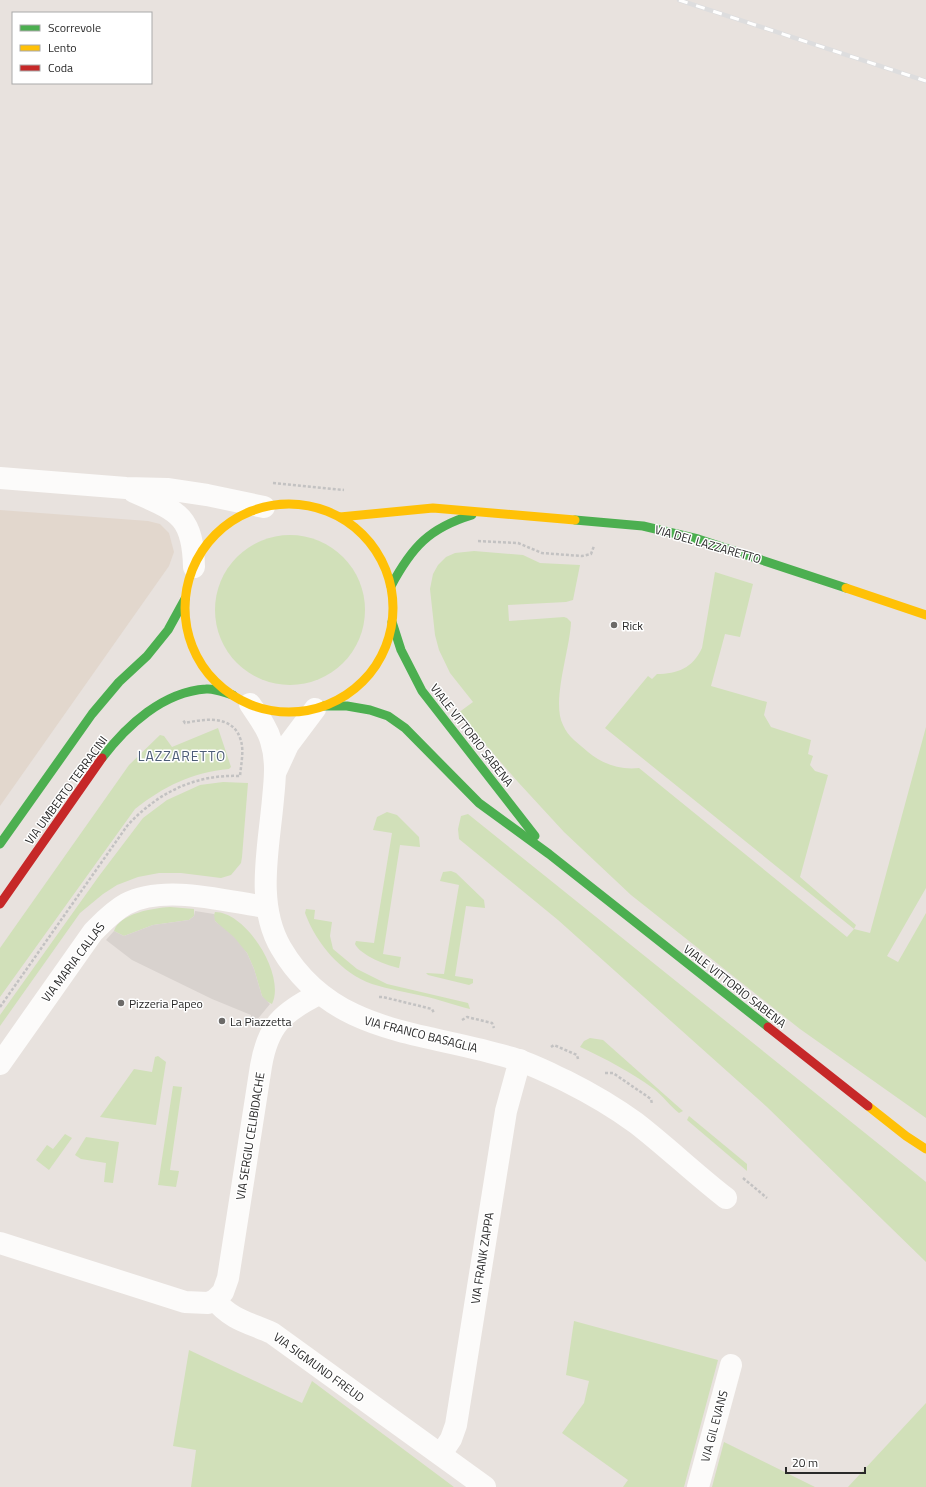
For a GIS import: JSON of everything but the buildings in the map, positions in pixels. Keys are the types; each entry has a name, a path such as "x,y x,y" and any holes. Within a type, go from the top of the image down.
{"main road":[{"path":"241,700 218,684 205,670 196,654 189,636 185,618 185,599 194,567 203,550 215,535 229,523 246,513 264,507 283,504 303,505 322,509 340,517 358,530 373,546 384,565 391,586 392,622 384,652 373,670 359,685 342,697 319,707"},
{"name":"VIA DEL LAZZARETTO","path":"340,517 363,516 416,509 452,509 482,513 643,526 668,531 720,546 926,615"},
{"name":"VIA DEL LAZZARETTO","path":"391,586 409,556 428,535 450,522 482,513"},
{"name":"VIA UMBERTO TERRACINI","path":"0,844 92,714 119,682 147,656 168,630 185,599"},
{"name":"VIALE VITTORIO SABENA","path":"392,622 408,666 428,701 549,854"},
{"name":"VIA UMBERTO TERRACINI","path":"0,904 114,742 146,714 170,699 207,689 265,709 282,712 319,707"},
{"name":"VIALE VITTORIO SABENA","path":"319,707 360,708 388,716 405,728 479,803 549,854 906,1136 926,1149"},
{"name":"VIALE VITTORIO SABENA","path":"906,1136 926,1157"}],"street":[{"path":"0,478 126,488 167,489 194,492 264,507"},
{"path":"126,488 170,508 179,516 190,532 194,545 194,567"},
{"name":"VIA FRANCO BASAGLIA","path":"241,700 266,728 271,741 276,771 265,885 266,907 271,925 280,946 294,968 319,994 345,1012 364,1021 520,1060 588,1092 636,1124 726,1198"},
{"name":"VIA FRANCO BASAGLIA","path":"276,771 288,745 319,707"},
{"name":"VIA MARIA CALLAS","path":"0,1064 93,932 108,916 126,904 146,897 179,894 266,907"},
{"name":"VIA SERGIU CELIBIDACHE","path":"215,1300 223,1292 228,1278 260,1066 267,1037 287,1013 299,1004 319,994"},
{"name":"VIA FRANK ZAPPA","path":"441,1454 451,1439 456,1425 506,1111 520,1060"},
{"path":"0,1243 185,1302 208,1303 215,1300"},
{"name":"VIA SIGMUND FREUD","path":"215,1300 222,1310 234,1317 272,1333 485,1487"},
{"name":"VIA GIL EVANS","path":"698,1487 731,1365"}],"path":[{"path":"268,482 346,491"},
{"path":"473,540 518,543 542,553 582,556 591,554 595,545"},
{"path":"0,1007 123,832 139,813 165,794 194,780 211,776 240,776 241,740 231,726 224,721 211,719 185,723"},
{"path":"373,999 382,997 425,1007 432,1009 435,1015"},
{"path":"459,1020 467,1017 492,1023"},
{"path":"554,1045 577,1055"},
{"path":"741,1176 767,1198"}],"shaded area":[{"path":"0,510 148,521 160,524 169,533 174,552 169,566 0,806"},
{"path":"195,911 214,914 215,921 234,937 247,953 254,969 262,996 270,1004 256,1021 251,1019 251,1015 212,999 132,960 106,940 114,931 124,936 153,925 189,920 194,916"}],"green space":[{"path":"290,535 319,541 343,557 359,581 365,610 359,639 343,663 319,679 290,685 261,679 237,663 221,639 215,610 221,581 237,557 261,541"},
{"path":"474,551 523,555 540,563 580,565 573,600 566,602 508,605 509,621 564,617 571,622 559,703 560,715 565,729 574,740 599,760 618,767 639,768 847,937 854,929 870,933 926,727 926,888 887,956 898,962 926,913 926,1118 800,1029 631,895 564,832 458,713 473,702 450,673 439,650 435,635 430,589 433,574 438,565 446,557 455,553"},
{"path":"715,572 753,584 740,637 725,634 711,686 767,702 764,715 771,727 811,740 808,754 813,756 810,765 815,771 828,775 800,877 856,925 854,929 605,728 648,676 652,679 657,674 678,671 689,665 698,655 702,648"},
{"path":"218,728 231,767 229,769 203,773 190,777 167,787 135,809 0,997 0,948 129,765 160,735 164,736 172,747"},
{"path":"223,782 248,783 241,863 231,875 221,878 181,873 159,873 138,877 117,885 103,894 80,913 0,1026 0,1015 99,876 143,818 167,800 200,785"},
{"path":"387,812 397,815 419,837 420,847 400,845 383,954 401,957 399,968 368,956 355,944 356,941 374,943 392,833 373,830 377,817"},
{"path":"468,814 926,1182 926,1262 767,1107 558,920 459,839 458,829 461,816"},
{"path":"451,871 456,873 484,900 485,908 466,906 455,976 473,979 473,983 469,985 428,975 426,973 444,974 459,885 440,881 443,872"},
{"path":"170,907 194,909 194,916 189,920 153,925 124,936 114,931 117,925 130,916 147,910"},
{"path":"306,909 315,910 314,919 332,922 330,936 333,949 357,969 387,984 468,1003 470,1009 429,997 378,986 361,979 340,965 323,946 310,924 305,913"},
{"path":"215,912 227,915 239,922 251,934 261,948 269,963 274,978 275,992 272,1004 264,1000 262,996 254,969 247,953 215,921 213,918"},
{"path":"590,1038 603,1040 683,1111 679,1113 657,1092 636,1077 609,1061 580,1047 584,1041"},
{"path":"158,1056 166,1062 156,1125 100,1117 134,1069 152,1072 155,1057"},
{"path":"173,1086 182,1087 170,1170 179,1171 176,1187 158,1185"},
{"path":"689,1116 747,1164 747,1171 687,1120"},
{"path":"65,1134 72,1138 49,1170 36,1160 47,1145 53,1149"},
{"path":"86,1137 119,1142 113,1183 104,1182 106,1163 81,1159 75,1155"},
{"path":"574,1321 718,1360 684,1487 623,1487 628,1480 562,1433 584,1403 589,1381 566,1375"},
{"path":"189,1350 302,1403 312,1381 454,1487 191,1487 196,1450 173,1446"},
{"path":"926,1403 926,1487 848,1487"},
{"path":"724,1442 815,1487 712,1487"}],"railway":[{"path":"679,0 926,81"}],"traffic: fast":[{"path":"391,586 406,560 423,541 444,526 472,515"},
{"path":"575,520 643,526 698,539 846,588"},
{"path":"0,844 92,714 119,682 147,656 168,630 185,599"},
{"path":"392,622 401,650 422,691 535,836"},
{"path":"102,758 135,722 147,712 175,696 190,691 206,689 233,695"},
{"path":"324,706 347,706 370,710 388,716 405,728 479,803 549,854 768,1027"}],"traffic: slow":[{"path":"289,504 309,506 338,516 355,528 369,542 381,559 385,568 391,588 393,608 391,628 381,657 369,674 355,688 338,700 329,704 309,710 289,712 269,710 240,700 223,688 209,674 197,657 193,648 187,628 185,608 187,588 197,559 209,542 223,528 240,516 249,512 269,506 289,504"},
{"path":"340,517 433,508 575,520"},
{"path":"846,588 926,615"},
{"path":"868,1106 906,1136 926,1149"}],"traffic: jam":[{"path":"0,904 102,758"},
{"path":"768,1027 868,1106"}],"place":[{"name":"Rick","path":"614,625"},
{"name":"Pizzeria Papeo","path":"121,1003"},
{"name":"La Piazzetta","path":"222,1021"}],"district":[{"name":"LAZZARETTO","path":"182,755"}]}
